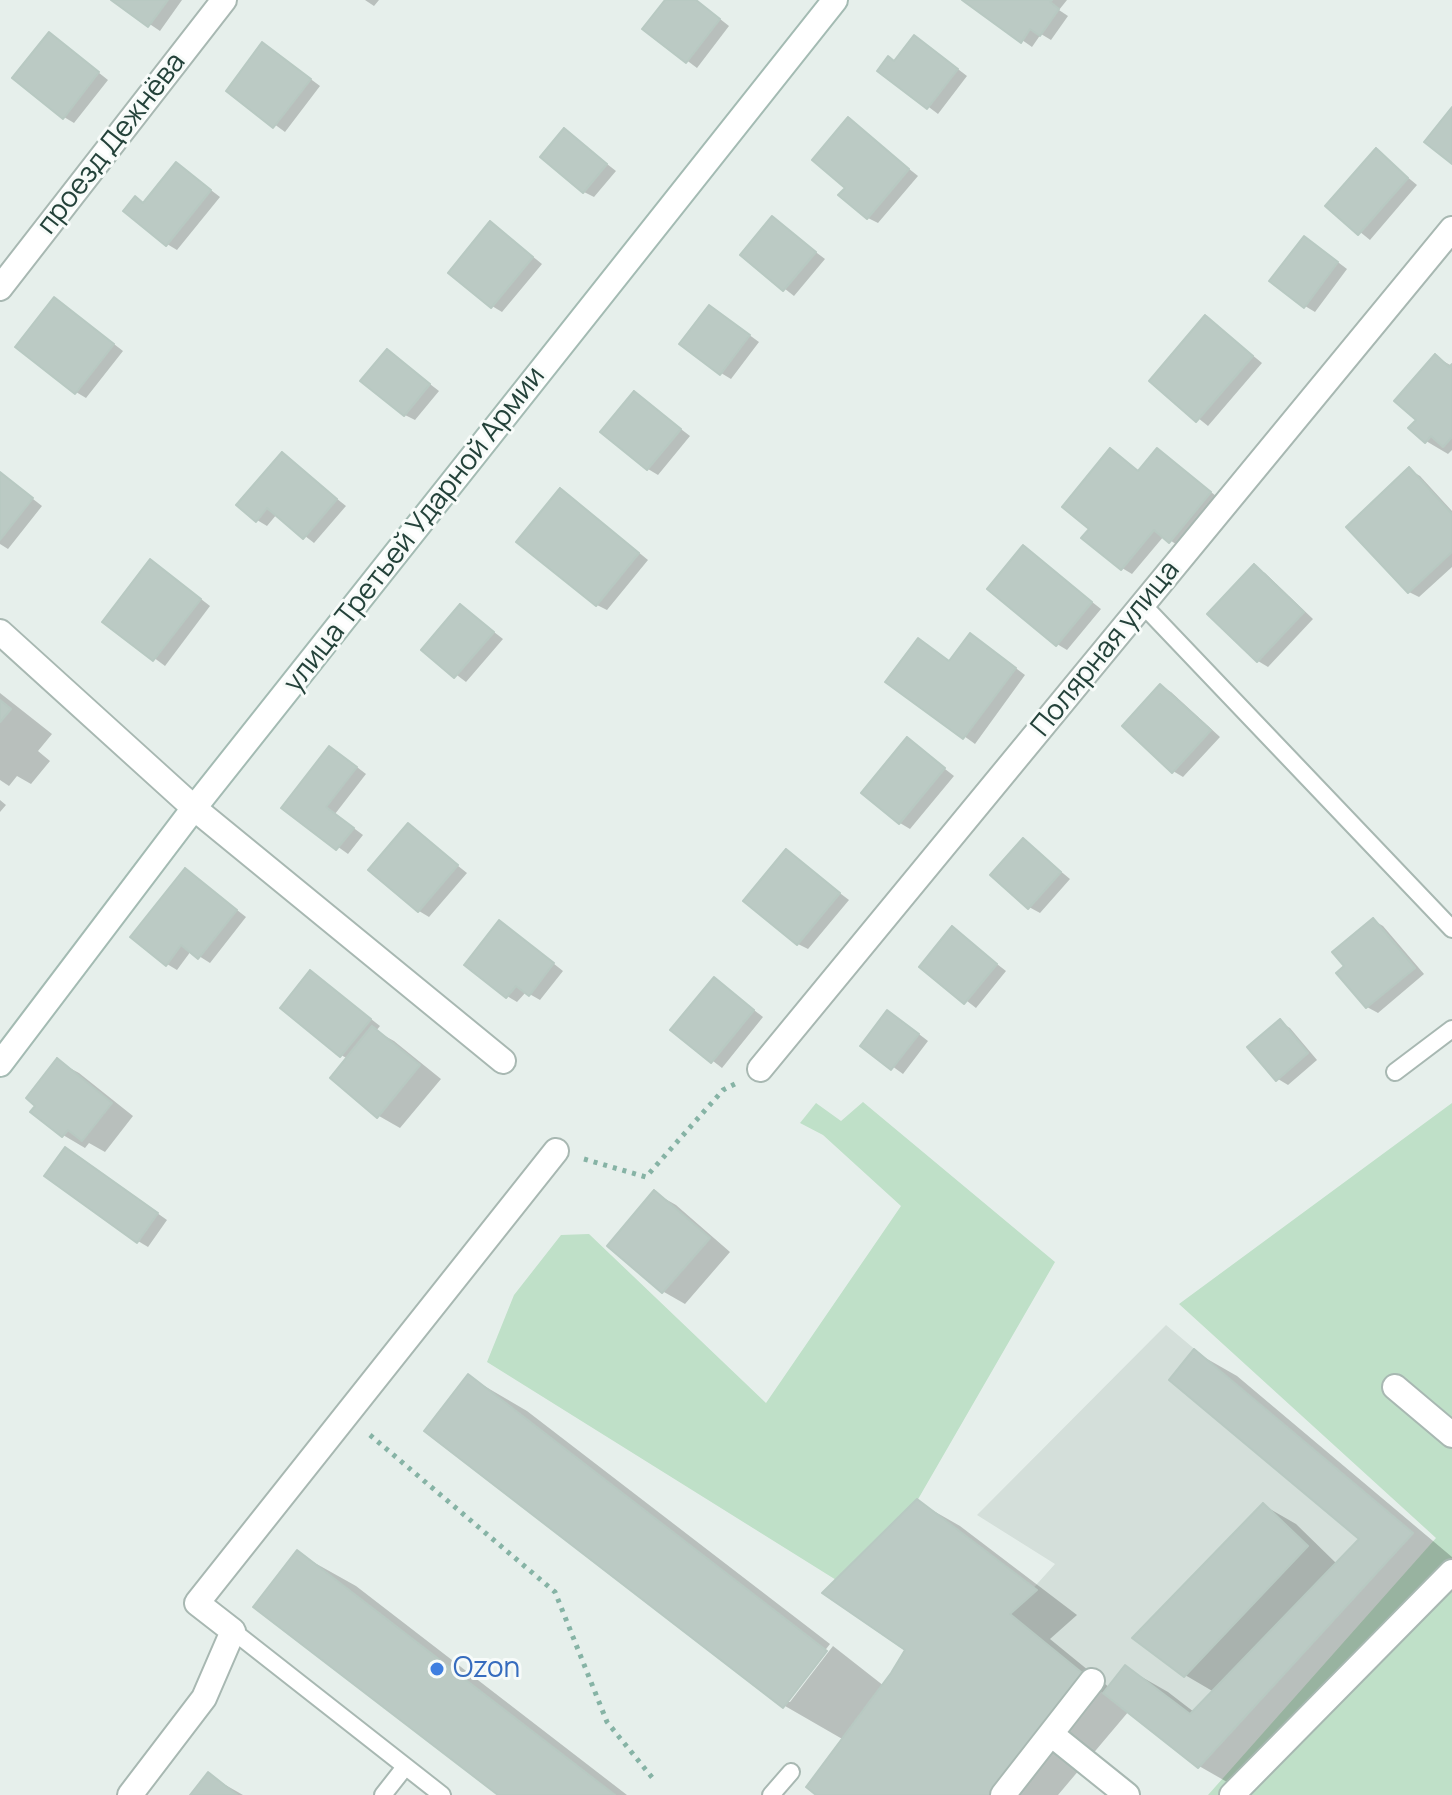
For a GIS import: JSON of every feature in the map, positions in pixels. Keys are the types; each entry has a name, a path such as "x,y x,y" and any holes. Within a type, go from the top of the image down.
{"street":[{"name":"проезд Дежнёва","path":"0,288 224,0"},
{"name":"улица Третьей Ударной Армии","path":"0,1064 194,808 835,0"},
{"name":"Полярная улица","path":"760,1069 1452,229"},
{"path":"0,632 194,808 503,1061"},
{"path":"130,1795 204,1698 233,1631 197,1603 556,1151"},
{"path":"1395,1387 1452,1435"},
{"path":"1232,1795 1452,1572"},
{"path":"1003,1795 1092,1681"},
{"path":"1051,1734 1127,1795"}],"lane":[{"path":"1143,605 1452,929"},
{"path":"1395,1072 1452,1029"},
{"path":"233,1631 442,1795"},
{"path":"383,1795 405,1767"},
{"path":"771,1795 791,1772"}],"path":[{"path":"556,1151 646,1177 723,1090 760,1069"},
{"path":"346,1415 555,1592 607,1722 655,1781"}],"shaded area":[{"path":"1166,1325 1413,1533 1198,1768 1010,1614 1055,1564 977,1515"}],"green space":[{"path":"863,1102 1055,1262 906,1520 841,1583 487,1362 514,1295 561,1235 589,1234 766,1403 901,1206 823,1135 800,1123 816,1103 841,1121"},
{"path":"1452,1103 1452,1795 1208,1795 1436,1538 1179,1304"}],"building":[{"path":"111,0 168,0 148,27"},
{"path":"665,0 696,0 720,19 686,63 642,29"},
{"path":"962,0 1052,0 1050,2 1059,9 1040,36 1030,29 1021,43"},
{"path":"49,32 99,72 63,119 12,78"},
{"path":"914,35 958,69 927,109 877,71 888,56 894,61"},
{"path":"262,42 311,79 273,128 226,91"},
{"path":"1452,107 1452,164 1424,142"},
{"path":"848,117 909,169 867,219 838,195 845,188 812,160"},
{"path":"564,128 607,164 583,193 540,157"},
{"path":"1376,148 1408,178 1358,235 1325,206"},
{"path":"176,162 211,190 166,246 123,211 135,196 143,203"},
{"path":"772,216 816,252 783,291 740,255"},
{"path":"490,221 533,257 491,308 448,273"},
{"path":"1304,236 1338,262 1304,308 1269,281"},
{"path":"54,297 114,344 75,394 15,347"},
{"path":"709,305 750,335 720,375 679,344"},
{"path":"1205,315 1253,356 1196,422 1149,381"},
{"path":"387,349 430,384 404,416 360,381"},
{"path":"1435,354 1449,367 1452,364 1452,437 1443,447 1431,436 1425,443 1408,428 1416,420 1394,401"},
{"path":"634,391 681,429 647,470 600,432"},
{"path":"1110,448 1138,471 1157,448 1211,492 1169,543 1154,530 1121,570 1081,538 1089,529 1062,507"},
{"path":"282,452 337,499 303,539 267,508 256,522 236,505"},
{"path":"1409,467 1452,514 1452,552 1408,593 1346,527"},
{"path":"0,472 33,498 0,540"},
{"path":"560,488 639,553 596,606 516,542"},
{"path":"1023,545 1092,602 1056,646 987,589"},
{"path":"150,559 201,599 153,661 102,622"},
{"path":"1254,564 1304,612 1257,662 1207,614"},
{"path":"460,604 494,632 454,678 421,650"},
{"path":"970,633 1016,668 963,739 885,682 918,638 949,661"},
{"path":"1160,684 1211,730 1172,773 1122,726"},
{"path":"0,700 11,709 0,722"},
{"path":"907,737 945,768 899,824 861,793"},
{"path":"329,746 357,767 326,807 354,828 336,850 281,808"},
{"path":"408,823 458,865 418,912 368,870"},
{"path":"1023,838 1061,872 1028,909 990,875"},
{"path":"786,849 840,893 797,945 743,901"},
{"path":"185,868 237,910 198,959 181,945 166,966 130,937"},
{"path":"1373,918 1415,968 1366,1008 1336,973 1344,966 1332,952"},
{"path":"499,920 554,963 529,996 516,986 506,998 464,965"},
{"path":"952,926 997,964 964,1004 919,967"},
{"path":"310,970 371,1019 340,1057 280,1008"},
{"path":"714,977 754,1010 711,1063 670,1030"},
{"path":"887,1010 919,1034 891,1070 860,1046"},
{"path":"1280,1019 1308,1053 1276,1081 1247,1047"},
{"path":"372,1026 420,1065 377,1118 330,1078"},
{"path":"57,1058 112,1103 82,1141 68,1130 62,1137 30,1112 35,1106 26,1098"},
{"path":"65,1147 158,1213 137,1243 44,1176"},
{"path":"654,1190 710,1238 662,1293 607,1246"},
{"path":"1194,1349 1413,1533 1198,1768 1103,1693 1125,1665 1190,1714 1359,1539 1169,1380"},
{"path":"468,1374 827,1651 783,1708 424,1431"},
{"path":"917,1499 1037,1590 1010,1614 1092,1681 995,1795 816,1795 806,1787 905,1650 822,1593"},
{"path":"1263,1503 1308,1546 1184,1677 1132,1638"},
{"path":"297,1550 615,1795 498,1795 253,1607"},
{"path":"208,1772 237,1795 190,1795"}],"place":[{"name":"Ozon","path":"437,1669"}]}
